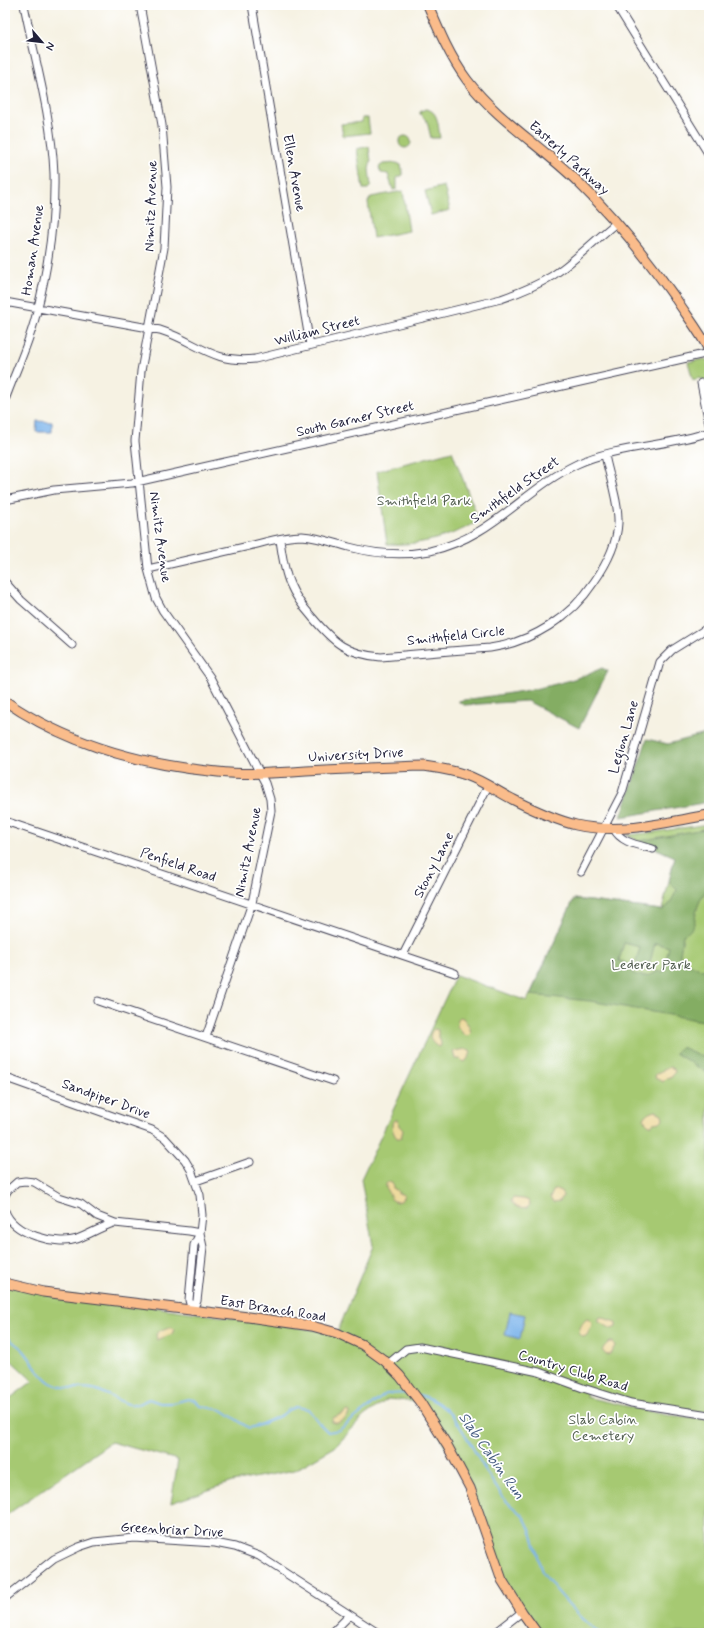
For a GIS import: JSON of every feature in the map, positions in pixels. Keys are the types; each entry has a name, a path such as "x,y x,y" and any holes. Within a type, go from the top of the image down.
{"main road":[{"name":"Easterly Parkway","path":"428,5 450,53 473,87 508,122 578,182 616,223 664,283 696,328 709,350"},
{"name":"University Drive","path":"5,701 33,719 67,735 126,756 174,766 219,772 260,773 424,766 448,769 466,775 552,817 575,825 603,829 635,828 709,814"},
{"name":"East Branch Road","path":"5,1283 43,1292 312,1326 356,1341 388,1364 420,1402 456,1461 470,1488 502,1580 537,1633"}],"street":[{"name":"Homan Avenue","path":"5,400 38,308 47,270 52,231 54,174 52,144 43,93 24,5"},
{"name":"Nimitz Avenue","path":"140,5 162,125 167,187 167,214 164,248 141,371 135,433 135,451 148,569 156,598 163,611 210,678 268,788 271,811 252,903 206,1037"},
{"name":"Ellen Avenue","path":"252,5 310,345"},
{"path":"616,5 709,155"},
{"name":"William Street","path":"5,302 149,328 173,334 207,353 218,357 235,360 255,359 501,299 524,291 552,276 616,223"},
{"name":"South Garner Street","path":"5,500 39,492 139,481 709,354"},
{"path":"701,383 709,424"},
{"name":"Smithfield Street","path":"148,569 292,537 310,537 368,551 392,554 420,552 441,548 460,541 487,527 567,470 586,460 709,432"},
{"name":"Smithfield Circle","path":"280,540 287,575 290,585 297,597 328,637 351,651 366,656 381,657 490,648 510,643 537,633 565,614 589,590 609,556 618,523 605,455"},
{"path":"5,582 21,600 72,645"},
{"name":"Legion Lane","path":"581,872 622,793 660,662 672,650 709,627"},
{"name":"Stony Lane","path":"403,955 488,786"},
{"name":"Penfield Road","path":"5,821 456,973"},
{"path":"614,829 616,833 626,841 653,849"},
{"path":"98,1001 333,1081"},
{"name":"Sandpiper Drive","path":"5,1076 9,1079 152,1130 165,1138 176,1148 185,1160 196,1181 201,1203 200,1233 194,1245 189,1300 192,1311"},
{"path":"196,1181 250,1162"},
{"path":"5,1195 17,1182 34,1182 60,1197 81,1204 97,1216 115,1223 200,1233"},
{"path":"89,1210 97,1229"},
{"path":"5,1211 9,1218 26,1231 47,1239 63,1241 77,1239 97,1229 115,1223"},
{"name":"Country Club Road","path":"388,1364 406,1349 420,1347 539,1372 631,1403 709,1415"},
{"name":"Greenbriar Drive","path":"5,1598 54,1559 79,1546 94,1542 119,1539 181,1540 215,1543 250,1552 276,1566 378,1633"},
{"path":"495,1633 522,1612"},
{"path":"332,1633 350,1615"}],"green space":[{"path":"425,109 430,110 435,115 440,138 431,138 427,121 420,114 420,112"},
{"path":"362,118 368,118 370,133 343,136 341,124 362,122"},
{"path":"403,136 407,136 411,142 407,148 403,148 399,144 399,140"},
{"path":"369,147 371,161 369,169 371,186 368,189 363,189 357,149"},
{"path":"397,163 401,165 403,175 397,178 397,189 393,190 388,174 381,173 379,167 383,164"},
{"path":"444,186 450,210 431,215 425,191"},
{"path":"403,191 409,231 373,238 368,202 371,197"},
{"path":"704,359 709,361 709,403 705,382 700,378 693,380 688,362"},
{"name":"Smithfield Park","path":"452,451 479,521 457,532 423,542 411,544 387,544 377,471"},
{"path":"602,668 608,671 579,728 527,701 464,705 458,701 550,686"},
{"path":"709,733 709,802 621,817 647,739 668,744"},
{"name":"Slab Cabin Cemetery","path":"709,824 709,1412 669,1410 588,1390 586,1397 666,1415 709,1419 709,1633 537,1633 510,1595 470,1488 419,1402 388,1399 364,1416 335,1447 295,1470 232,1482 171,1503 178,1460 111,1442 5,1516 5,1402 33,1381 5,1355 5,1286 337,1333 373,1246 361,1179 456,975 527,1001 574,899 662,910 675,857 626,835"},
{"name":"Lederer Park","path":"709,828 709,887 699,903 692,927 683,935 679,961 709,972 709,1022 590,1001 530,995 574,899 662,910 669,905 677,890 669,881 675,857 639,841","holes":["624,943 640,947 636,962 638,966 643,968 649,966 655,943 669,947 663,972 658,971 654,974 639,976 631,972 626,963 619,961"]},
{"path":"681,1047 709,1059 709,1074 675,1053"}],"sand":[{"path":"460,1017 463,1018 469,1026 471,1033 468,1036 464,1035 457,1026 458,1019"},
{"path":"434,1029 438,1030 441,1045 439,1047 432,1042 430,1037"},
{"path":"470,1050 471,1053 466,1061 463,1062 460,1059 455,1059 453,1051"},
{"path":"670,1067 675,1071 672,1077 667,1078 663,1082 655,1078 656,1074"},
{"path":"656,1111 662,1114 663,1119 660,1122 653,1123 650,1126 644,1120 645,1116"},
{"path":"394,1120 398,1120 403,1130 401,1138 397,1138 393,1132 392,1124"},
{"path":"388,1182 392,1183 393,1188 398,1191 398,1194 402,1194 404,1196 401,1201 396,1202 391,1199 386,1188 386,1184"},
{"path":"556,1189 561,1191 563,1196 560,1201 553,1202 550,1198 553,1191"},
{"path":"513,1198 529,1201 530,1205 527,1208 518,1208 511,1201"},
{"path":"601,1317 615,1322 616,1327 612,1329 599,1322 599,1318"},
{"path":"587,1319 591,1321 592,1325 587,1335 584,1337 579,1334 579,1332 582,1324"},
{"path":"171,1327 174,1329 172,1334 157,1340 156,1334 161,1330"},
{"path":"610,1342 613,1342 615,1346 610,1354 606,1355 602,1350"},
{"path":"347,1411 349,1414 343,1420 337,1423 332,1422 333,1418"}],"water":[{"path":"37,421 52,422 52,432 36,432"},
{"path":"510,1312 525,1315 520,1339 505,1335"}],"waterway":[{"name":"Slab Cabin Run","path":"5,1334 27,1354 46,1380 56,1385 68,1388 86,1388 97,1390 130,1405 136,1405 149,1399 160,1403 173,1403 188,1399 195,1400 200,1406 222,1410 249,1428 282,1415 295,1407 308,1409 328,1432 339,1430 386,1394 409,1393"},
{"name":"Slab Cabin Run","path":"419,1395 432,1399 442,1406 460,1426 497,1489 506,1501 521,1514 526,1521 533,1538 540,1567 543,1573 555,1589 584,1620 599,1633"}]}
